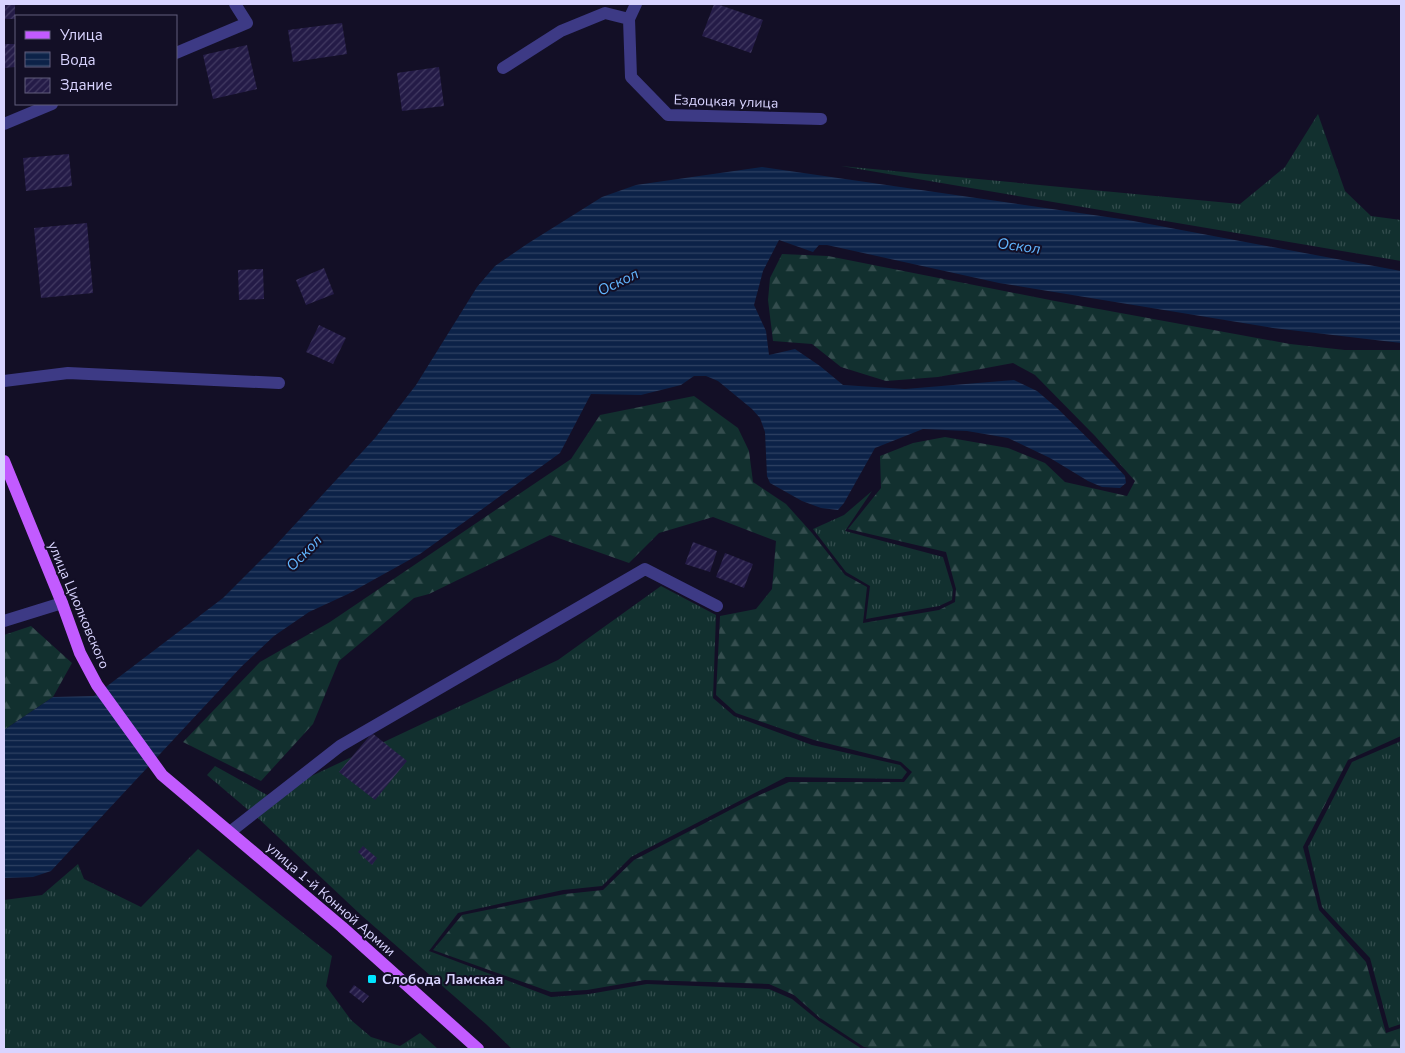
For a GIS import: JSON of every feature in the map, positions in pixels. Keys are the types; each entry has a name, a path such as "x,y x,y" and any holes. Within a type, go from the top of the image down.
{"main road":[{"name":"улица Циолковского","path":"4,461 62,603 80,653 97,685 162,775"},
{"name":"улица 1-й Конной Армии","path":"162,775 342,927 478,1049"}],"street":[{"path":"178,51 247,23 235,4"},
{"name":"Ездоцкая улица","path":"636,4 629,19 631,77 668,115 821,119"},
{"path":"502,68 561,30 605,12 629,19"},
{"path":"4,124 50,105"},
{"path":"4,381 68,373 279,383"},
{"path":"230,832 340,746 645,569 717,606"},
{"path":"4,621 62,603"}],"green space":[{"path":"1318,114 1345,191 1371,216 1401,220 1401,261 841,166 1240,204 1285,167"},
{"path":"782,254 828,256 1055,301 1290,344 1345,350 1401,350 1401,736 1348,760 1303,847 1319,910 1366,962 1386,1033 1401,1028 1401,1049 875,1049 864,1047 820,1018 794,995 769,984 645,980 587,990 551,992 433,950 462,915 565,894 603,890 634,860 753,798 789,782 904,782 912,772 901,762 814,740 736,713 716,695 720,616 756,609 772,589 776,541 713,517 659,533 629,563 550,535 429,594 414,598 339,661 313,724 261,781 183,742 260,662 330,622 571,459 600,415 694,396 738,428 749,451 753,482 786,504 845,575 867,587 863,623 939,610 955,602 956,589 946,552 848,529 881,488 880,456 913,443 945,437 1008,448 1045,463 1065,482 1127,496 1135,481 1095,436 1035,375 1013,363 938,377 886,381 841,367 812,344 773,341 768,300 770,278"},
{"path":"872,491 845,531 943,557 953,590 952,600 939,606 866,619 870,586 846,572 813,529 844,515"},
{"path":"661,586 716,615 713,698 734,716 812,745 900,765 907,772 902,779 786,777 631,857 602,886 563,890 458,913 429,951 551,997 589,994 647,984 769,989 792,999 819,1021 862,1049 512,1049 361,915 259,819 207,775 215,766 269,796 558,660"},
{"path":"31,626 72,663 53,697 4,730 4,635"},
{"path":"1401,741 1401,1024 1389,1028 1370,958 1322,907 1308,847 1352,762"},
{"path":"198,849 332,956 326,986 351,1020 371,1037 400,1046 420,1033 438,1049 4,1049 4,900 42,895 78,864 84,879 141,907"}],"water":[{"name":"Оскол","path":"762,167 1128,220 1401,271 1401,343 1273,328 999,283 827,245 819,245 813,252 779,240 763,271 754,305 766,331 769,355 795,349 843,385 905,389 1014,380 1037,391 1057,408 1114,464 1125,476 1126,483 1120,488 1102,487 1088,481 1050,458 1008,438 967,431 923,429 875,448 844,503 838,510 821,508 802,501 770,483 767,476 765,432 760,418 718,381 706,376 694,376 681,385 641,395 591,394 560,453 420,554 348,594 309,612 274,636 242,666 51,871 33,877 4,878 4,730 53,697 94,696 223,598 274,547 375,438 416,385 477,287 495,266 602,197 636,185"}],"building":[{"path":"4,4 15,4 15,19 4,19"},
{"path":"714,4 763,20 751,53 702,36"},
{"path":"342,23 347,54 293,62 288,30"},
{"path":"4,44 15,44 15,67 4,68"},
{"path":"247,45 257,89 213,99 203,55"},
{"path":"439,67 444,106 402,111 397,73"},
{"path":"69,154 72,186 26,191 23,158"},
{"path":"87,223 93,293 41,298 34,228"},
{"path":"324,268 334,294 306,305 296,280"},
{"path":"263,269 264,299 239,300 238,270"},
{"path":"319,325 346,338 333,364 306,352"},
{"path":"693,542 717,551 710,572 685,564"},
{"path":"725,553 753,564 744,588 716,577"},
{"path":"372,733 407,761 375,800 339,772"},
{"path":"363,846 377,858 372,865 358,852"},
{"path":"354,985 369,996 363,1003 349,992"}],"place":[{"name":"Слобода Ламская","path":"372,979"}]}
